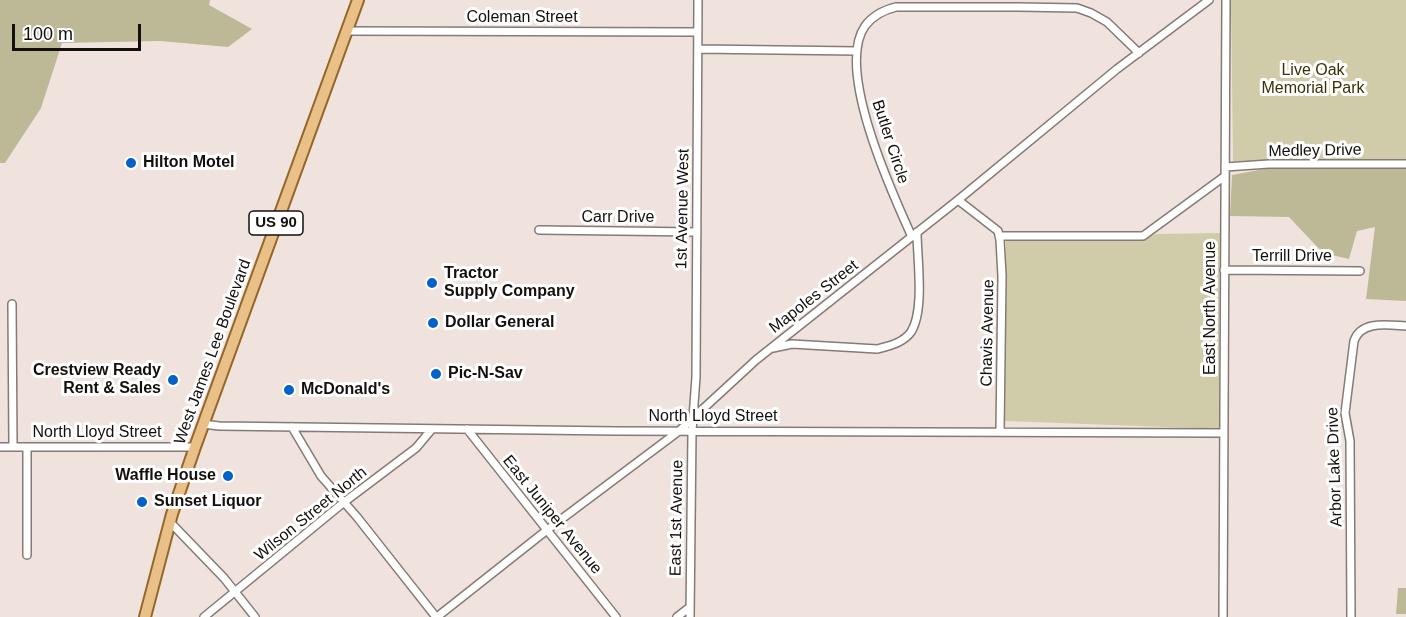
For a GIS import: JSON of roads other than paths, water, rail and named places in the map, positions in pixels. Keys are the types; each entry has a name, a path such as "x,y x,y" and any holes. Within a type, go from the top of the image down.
{"main road":[{"name":"West James Lee Boulevard","path":"145,617 170,522 195,447 358,0"}],"street":[{"name":"1st Avenue West","path":"693,418 696,377 698,0"},
{"name":"Mapoles Street","path":"437,617 547,530 679,431 771,348 1139,53 1209,0"},
{"name":"East North Avenue","path":"1223,617 1226,0"},
{"name":"Butler Circle","path":"915,234 888,183 870,135 862,101 857,51 865,26 874,17 885,10 905,7 1077,9 1091,13 1107,22 1139,53"},
{"name":"Coleman Street","path":"346,32 698,32"},
{"path":"698,49 857,51"},
{"name":"Medley Drive","path":"1225,167 1269,164 1406,164"},
{"path":"958,200 998,231 999,236 1143,236 1225,176"},
{"name":"Carr Drive","path":"539,230 697,232"},
{"path":"771,348 792,344 878,349 906,338 911,331 917,310 915,234"},
{"name":"Chavis Avenue","path":"999,236 1002,267 1000,432"},
{"name":"Terrill Drive","path":"1224,270 1360,271"},
{"path":"12,304 13,444"},
{"name":"Arbor Lake Drive","path":"1351,617 1350,441 1345,413 1354,341 1356,334 1362,328 1406,326"},
{"name":"East 1st Avenue","path":"690,617 693,418"},
{"name":"North Lloyd Street","path":"203,424 432,429 1223,433"},
{"path":"292,427 321,476 437,617"},
{"name":"Wilson Street North","path":"204,617 343,503 416,448 432,429"},
{"name":"East Juniper Avenue","path":"467,429 616,617"},
{"name":"North Lloyd Street","path":"0,447 13,444 27,447 195,447"},
{"path":"27,447 27,555"},
{"path":"170,522 224,578 255,617"},
{"path":"677,617 690,607"}],"place":[{"name":"Hilton Motel","path":"131,163"},
{"name":"Tractor Supply Company","path":"432,283"},
{"name":"Dollar General","path":"433,323"},
{"name":"Pic-N-Sav","path":"436,374"},
{"name":"Crestview Ready Rent & Sales","path":"173,380"},
{"name":"McDonald's","path":"289,390"},
{"name":"Waffle House","path":"228,476"},
{"name":"Sunset Liquor","path":"142,502"}],"park label":[{"name":"Live Oak Memorial Park","path":"1313,80"}]}
